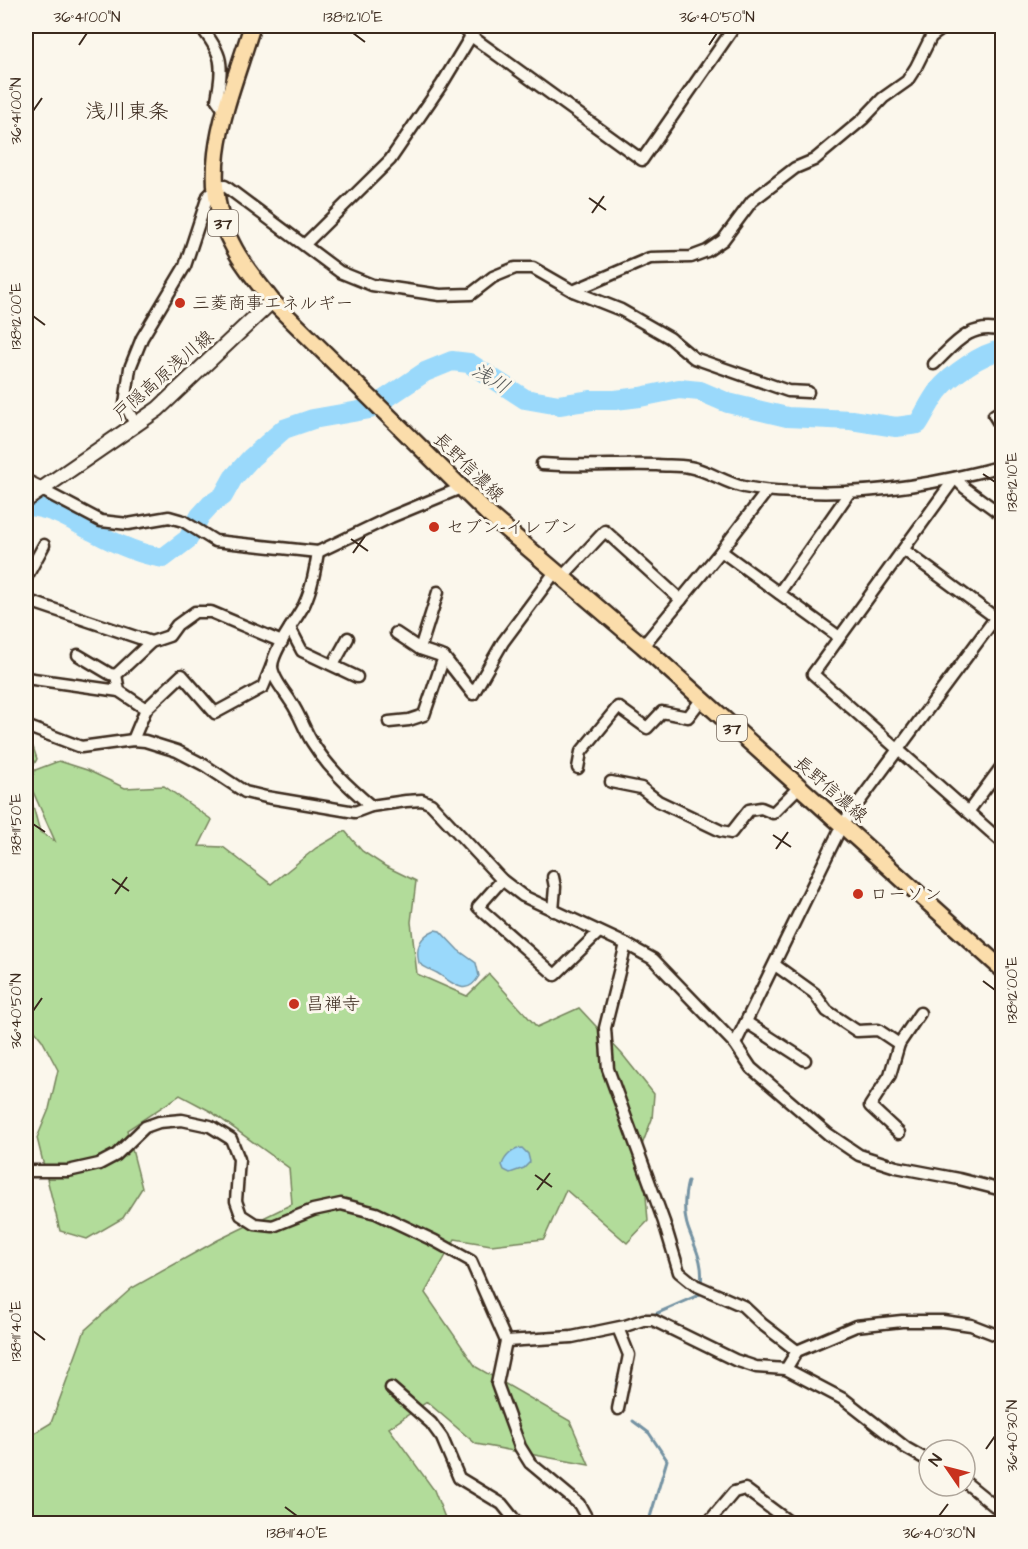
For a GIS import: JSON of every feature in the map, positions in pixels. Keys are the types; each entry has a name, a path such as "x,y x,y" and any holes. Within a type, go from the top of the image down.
{"main road":[{"name":"長野信濃線","path":"252,26 224,110 217,141 214,172 222,223 231,244 272,300 461,488 643,646 798,788 1002,969"},
{"name":"戸隠高原浅川線","path":"33,495 158,409 272,300"},
{"path":"26,482 33,495"}],"street":[{"path":"200,26 215,44 222,68 217,100 224,110"},
{"path":"305,244 390,160 442,84 464,29 642,160 735,26"},
{"path":"573,291 650,258 691,257 707,251 723,240 752,201 795,168 814,160 863,119 883,98 907,81 931,37 946,26"},
{"path":"135,426 125,404 130,368 142,338 185,266 208,196 216,188 225,186 340,272 372,285 440,295 471,294 493,277 515,268 533,268 573,291 621,310 669,338 694,358 788,391 808,392"},
{"path":"934,364 967,332 994,328 1002,331"},
{"path":"1002,410 994,415 1002,428"},
{"path":"542,464 575,467 614,464 689,467 742,487 767,491 849,493 894,489 955,478 1002,466"},
{"path":"955,478 1002,515"},
{"path":"955,478 904,550 838,636 813,674 1002,842"},
{"path":"33,495 101,520 128,524 169,517 183,521 215,541 318,552 391,517 461,488"},
{"path":"643,646 767,491"},
{"path":"779,593 849,493"},
{"path":"396,633 420,649 444,657 473,694 503,642 559,574 605,531 681,600"},
{"path":"26,578 44,545"},
{"path":"735,1044 842,825 900,750 999,613 904,550"},
{"path":"721,551 838,636"},
{"path":"134,740 146,709 182,675 215,713 262,687 282,642 307,596 315,574 318,552"},
{"path":"420,649 438,592"},
{"path":"26,600 151,642"},
{"path":"116,675 151,642 169,636 177,625 195,612 212,612 282,642"},
{"path":"290,628 302,651 357,676"},
{"path":"333,665 348,638"},
{"path":"78,655 110,674 116,675"},
{"path":"389,722 409,720 424,715 444,657"},
{"path":"272,665 274,675 326,762 339,778 371,806"},
{"path":"116,675 119,691"},
{"path":"26,678 119,691 146,709"},
{"path":"578,768 581,752 618,707 647,728 662,712 688,717 701,700"},
{"path":"26,726 81,747 134,740 145,741 177,751 204,765 245,792 338,810 355,812 371,806 422,800 431,804 502,880 523,896 626,944 652,959 735,1044 751,1068 828,1134 859,1155 896,1167 1001,1186"},
{"path":"968,812 1002,766"},
{"path":"611,782 641,788 658,801 722,831 732,833 749,810 761,808 773,813 798,788"},
{"path":"553,877 555,888 553,911"},
{"path":"502,880 478,907 555,975 599,932"},
{"path":"626,944 605,1028 608,1069 664,1222 679,1272 695,1285 743,1306 797,1351"},
{"path":"775,965 814,993 827,1011 857,1031 878,1030 899,1044"},
{"path":"899,1133 870,1106 891,1075 899,1044 920,1013"},
{"path":"746,1022 805,1060"},
{"path":"1002,1119 1000,1121 1002,1125"},
{"path":"26,1171 68,1171 99,1164 116,1155 145,1127 159,1122 182,1120 210,1126 231,1139 240,1159 236,1201 241,1215 255,1224 273,1226 313,1210 341,1204 376,1213 471,1261 506,1341 497,1384 520,1447 530,1463 579,1504 590,1524"},
{"path":"506,1341 572,1337 618,1328 644,1320 653,1320 735,1360 756,1367 786,1369 845,1400 917,1454"},
{"path":"786,1369 797,1351 856,1326 902,1321 943,1321 971,1324 1002,1337"},
{"path":"618,1328 629,1355 618,1409"},
{"path":"391,1388 431,1423 442,1438 459,1478 502,1504 518,1524"},
{"path":"707,1524 734,1492 745,1489 792,1524"},
{"path":"977,1492 1002,1512"}],"green space":[{"path":"33,747 37,759 26,779 26,748"},
{"path":"59,761 87,770 125,788 164,786 212,820 199,846 223,847 271,884 316,848 345,831 362,851 385,866 416,881 411,922 417,974 467,996 489,974 537,1027 579,1008 622,1054 654,1094 652,1119 642,1145 648,1221 627,1243 566,1190 544,1239 491,1245 455,1239 425,1293 476,1367 570,1421 589,1465 476,1444 427,1402 389,1428 434,1490 447,1523 26,1523 26,1438 51,1423 85,1330 132,1288 218,1240 292,1204 289,1168 210,1111 180,1095 127,1130 142,1188 123,1218 87,1239 60,1231 37,1138 49,1109 58,1070 42,1040 26,1020 26,780 40,832 55,841 30,785 35,770"}],"water":[{"path":"435,930 440,931 458,950 476,963 479,976 474,983 464,988 453,984 419,963 420,943"},
{"path":"522,1148 528,1154 530,1162 524,1168 510,1173 504,1170 502,1165 507,1156"}],"waterway":[{"name":"浅川","path":"26,506 53,512 119,544 163,558 188,539 200,516 211,504 223,496 233,478 251,458 284,429 313,419 370,409 425,372 452,361 469,363 525,399 559,405 640,397 679,389 700,391 728,403 787,417 851,420 896,427 918,424 935,395 951,378 985,355 1002,350"},
{"path":"688,1181 685,1217 700,1262 701,1284"},
{"path":"653,1315 699,1295 700,1290"},
{"path":"616,1386 621,1368"},
{"path":"633,1421 649,1433 667,1460 648,1524"}],"place":[{"name":"三菱商事エネルギー","path":"180,303"},
{"name":"セブン-イレブン","path":"434,527"},
{"name":"ローソン","path":"858,894"},
{"name":"昌禅寺","path":"294,1004"}],"district":[{"name":"浅川東条","path":"127,111"}]}
